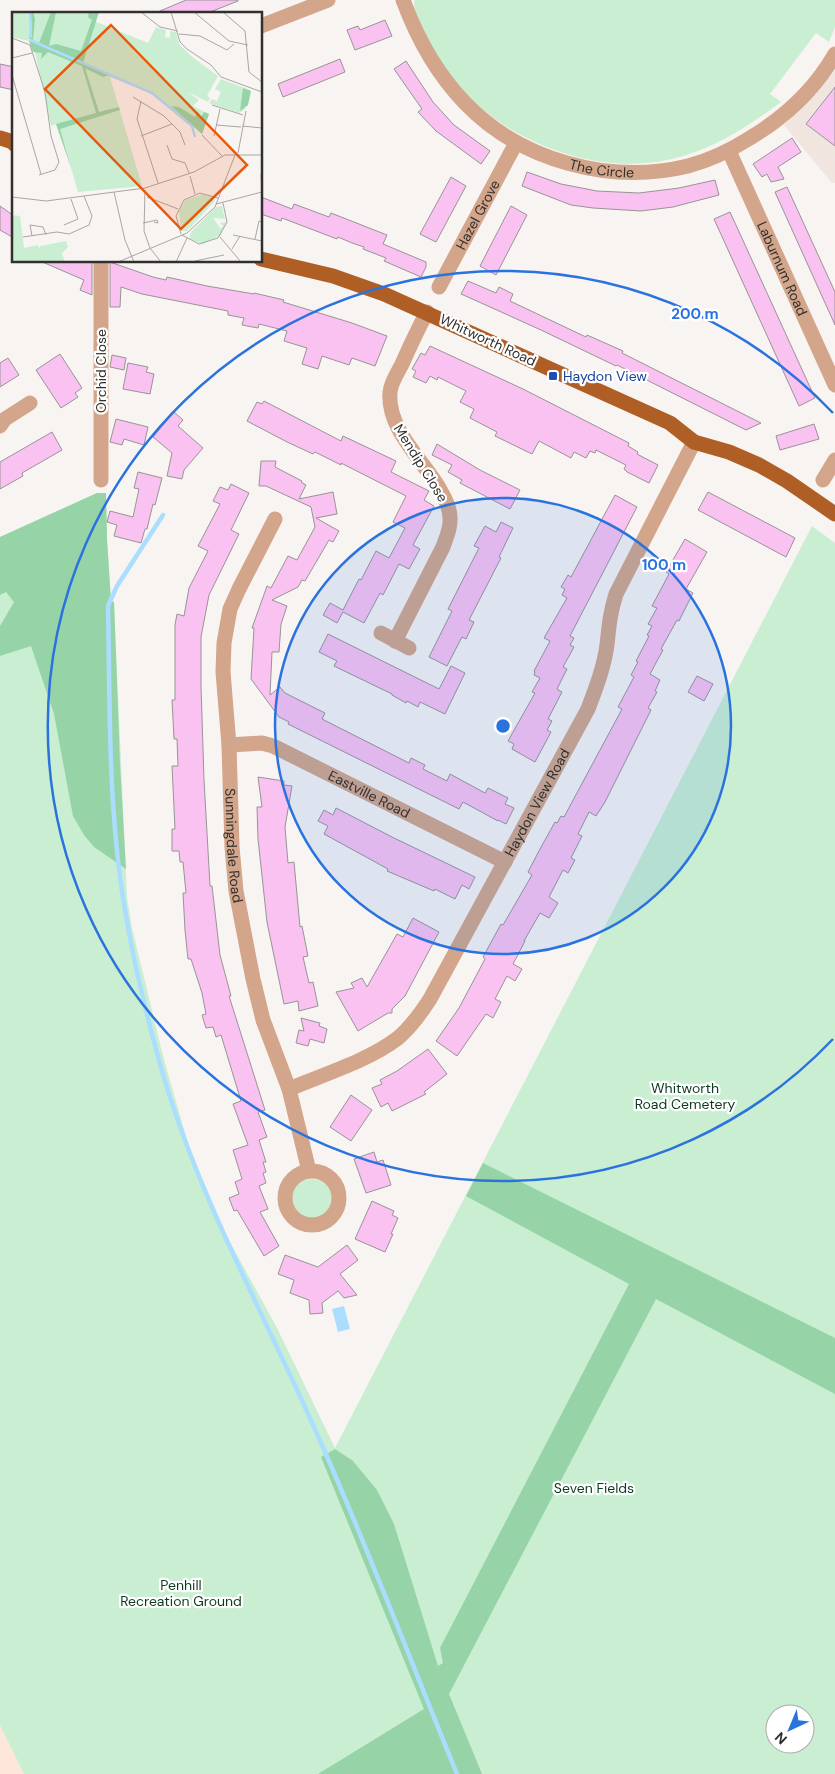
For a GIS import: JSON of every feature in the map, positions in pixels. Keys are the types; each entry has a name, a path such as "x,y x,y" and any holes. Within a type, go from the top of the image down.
{"main road":[{"name":"Whitworth Road","path":"262,258 350,281 427,312 670,423 694,442 729,452 759,465 787,481 835,514"}],"street":[{"path":"262,26 328,0"},
{"name":"The Circle","path":"403,0 431,60 451,87 479,115 516,142 532,151 574,165 597,169 652,172 689,166 729,151 769,126 791,108 817,81 835,54"},
{"name":"Hazel Grove","path":"439,287 516,142"},
{"name":"Laburnum Road","path":"729,151 835,385"},
{"name":"Orchid Close","path":"100,480 101,262"},
{"name":"Mendip Close","path":"395,641 443,547 449,531 450,518 443,494 403,436 390,406 390,390 427,312"},
{"path":"0,426 5,419 30,402"},
{"name":"Haydon View Road","path":"289,1089 365,1057 391,1042 410,1026 430,999 588,709 602,669 607,645 609,617 616,594 694,442"},
{"path":"823,480 835,460"},
{"name":"Sunningdale Road","path":"275,519 239,589 230,609 226,627 223,672 229,745 232,847 236,891 244,936 263,1020 289,1089 309,1171"},
{"path":"381,634 409,648"},
{"name":"Eastville Road","path":"229,745 262,743 273,746 505,862"}],"shaded area":[{"path":"835,63 835,183 832,183 784,125 806,104"},
{"path":"0,1725 24,1774 0,1774"}],"green space":[{"path":"415,0 835,0 835,27 829,42 816,33 770,94 781,102 755,121 713,145 683,156 635,164 601,162 567,154 534,142 504,125 476,104 453,79 435,52 415,12"},
{"path":"97,493 106,493 111,601 114,602 127,898 132,928 163,1056 189,1147 225,1233 276,1326 335,1448 812,526 835,543 835,1774 24,1774 0,1725 0,537"},
{"path":"97,493 106,493 111,601 114,602 126,869 94,847 84,835 73,816 54,714 31,646 0,656 0,626 14,602 6,592 0,595 0,537"},
{"path":"483,1163 835,1338 835,1394 656,1299 449,1694 482,1774 318,1774 424,1709 321,1457 335,1449 353,1461 377,1490 394,1524 438,1666 443,1663 440,1648 629,1284 466,1196"},
{"path":"312,1179 326,1185 332,1199 326,1213 312,1219 298,1213 292,1199 298,1185"}],"water":[{"path":"344,1306 350,1329 338,1332 332,1309"}],"building":[{"path":"186,0 238,0 210,12 158,12"},
{"path":"385,20 392,36 355,50 347,30 358,26 360,30"},
{"path":"340,59 345,72 283,97 278,84"},
{"path":"406,61 433,102 454,125 490,151 481,164 436,131 418,112 422,109 394,69"},
{"path":"0,64 12,67 12,90 0,87"},
{"path":"835,87 835,146 806,124"},
{"path":"792,138 801,152 778,167 784,179 771,182 767,174 762,177 753,164"},
{"path":"527,172 561,184 597,191 639,193 679,188 715,180 719,195 673,207 641,211 593,208 571,205 522,186"},
{"path":"451,177 466,186 436,242 420,234"},
{"path":"787,187 835,292 835,325 775,192"},
{"path":"262,197 292,209 294,204 329,217 331,213 387,235 383,244 426,262 426,267 421,277 384,261 386,258 363,249 364,247 282,218 281,221 262,214"},
{"path":"0,206 12,215 12,237 0,230"},
{"path":"511,206 527,215 496,275 480,266"},
{"path":"730,212 815,398 799,406 714,219"},
{"path":"42,262 92,262 92,295 80,290 84,280"},
{"path":"110,262 166,280 167,277 284,300 283,302 387,336 375,366 352,358 349,365 322,356 318,369 302,364 307,348 284,341 287,331 259,324 258,328 242,325 244,318 228,315 228,311 142,294 121,287 120,307 110,307"},
{"path":"468,281 496,293 499,287 513,294 510,301 586,337 587,335 623,351 622,353 761,423 746,430 617,365 461,294"},
{"path":"430,346 523,389 629,443 628,446 638,452 637,454 658,465 649,483 627,472 624,469 626,465 596,450 595,453 590,451 586,458 574,452 571,458 539,441 532,454 495,436 497,432 470,418 474,409 460,402 466,391 438,377 437,380 430,376 426,383 413,377 416,371 412,369 421,353 425,355"},
{"path":"60,354 82,388 75,393 78,397 61,408 36,370"},
{"path":"112,355 126,358 124,370 110,367"},
{"path":"8,358 19,375 0,387 0,363"},
{"path":"128,363 148,367 146,372 154,374 150,394 123,389"},
{"path":"264,401 341,441 343,436 396,461 391,472 429,491 424,500 434,506 413,545 420,549 409,569 399,564 383,595 380,593 364,623 343,612 337,623 323,615 330,603 343,610 376,551 389,558 405,528 393,522 406,496 341,463 341,465 315,452 313,454 247,421 257,402 262,404"},
{"path":"174,412 183,420 178,426 203,448 184,470 182,479 167,476 172,453 153,437"},
{"path":"116,419 148,427 144,445 124,439 122,445 110,442"},
{"path":"814,424 819,439 780,450 776,436"},
{"path":"52,432 62,450 22,473 23,476 0,489 0,462"},
{"path":"437,444 480,470 520,490 510,509 460,483 462,480 448,472 452,465 432,455"},
{"path":"261,461 276,461 275,467 306,485 299,499 333,492 337,514 316,518 339,531 333,542 329,540 305,581 302,580 298,587 272,600 287,606 281,624 279,652 272,652 270,695 280,687 285,693 325,713 322,719 409,763 411,758 425,765 423,769 447,781 450,774 485,793 488,788 508,798 505,804 514,808 506,824 463,802 459,809 288,724 289,722 279,717 251,679 254,628 252,628 267,586 271,588 288,556 297,560 315,527 311,507 266,486 259,486"},
{"path":"138,472 162,478 155,505 153,504 147,529 145,529 141,543 114,536 117,525 107,522 110,511 133,517 139,489 134,488"},
{"path":"231,484 249,493 231,530 239,534 209,595 201,637 204,780 210,886 212,886 220,955 231,996 229,996 265,1110 258,1112 267,1137 259,1140 266,1162 263,1162 266,1172 263,1173 266,1183 259,1186 268,1209 260,1212 279,1246 264,1256 237,1210 234,1211 229,1198 239,1194 235,1182 242,1179 233,1150 248,1145 233,1104 241,1101 221,1035 216,1037 213,1027 206,1028 202,1015 206,1014 202,993 191,959 188,959 183,893 186,893 183,862 180,862 179,851 172,851 172,829 175,829 172,766 178,766 177,739 174,739 172,700 175,700 175,625 177,614 184,616 189,588 208,551 198,546 220,504 213,501 220,487 228,490"},
{"path":"708,492 795,538 786,557 698,510"},
{"path":"615,495 637,507 570,636 574,638 570,645 574,647 563,667 567,669 557,689 562,692 548,719 552,721 547,730 551,732 535,762 512,749 514,744 508,741 535,693 532,692 540,678 534,675 534,671 550,641 544,638 567,598 562,595 565,589 561,587 568,575 571,577"},
{"path":"501,522 513,528 499,557 501,558 469,620 474,622 466,639 462,637 447,666 429,657 452,611 448,609 479,548 474,546 485,526 496,532"},
{"path":"685,539 707,552 686,589 693,593 679,621 677,620 661,649 663,650 650,674 660,680 655,691 657,692 648,708 651,710 605,802 596,816 589,812 578,834 582,836 571,858 575,860 568,873 563,870 549,897 558,903 549,918 540,913 524,941 513,964 522,969 515,981 507,976 495,999 501,1002 493,1018 486,1014 457,1056 436,1041 459,1008 501,924 503,925 532,875 528,872 540,849 555,822 557,823 561,816 564,817 622,709 618,707 634,677 631,675 652,626 648,624 657,608 652,606 669,574 666,572"},
{"path":"328,634 439,689 451,666 465,673 445,714 420,702 418,707 407,701 406,703 392,694 334,666 337,661 319,652"},
{"path":"697,676 713,684 704,701 688,692"},
{"path":"258,777 284,781 284,785 292,786 285,827 288,863 294,862 300,927 302,926 308,956 303,957 309,983 313,982 318,1006 299,1011 298,1001 284,1004 267,922 258,839 257,807 262,807"},
{"path":"336,808 475,877 469,889 462,885 455,899 435,889 434,891 387,871 388,869 324,834 328,826 318,821 324,810 333,815"},
{"path":"413,918 439,932 405,996 392,1009 392,1013 388,1013 358,1031 336,992 354,988 351,983 362,978 367,987 397,934 403,937"},
{"path":"301,1018 320,1023 319,1026 327,1029 324,1043 310,1039 308,1046 296,1043 299,1030 304,1031"},
{"path":"428,1049 447,1074 424,1092 426,1094 392,1111 388,1103 381,1107 372,1088 382,1084 380,1080 397,1071"},
{"path":"351,1095 372,1110 351,1141 330,1127"},
{"path":"374,1152 377,1162 383,1160 391,1185 366,1193 354,1159"},
{"path":"372,1201 394,1211 392,1215 398,1218 385,1252 355,1239"},
{"path":"347,1245 358,1260 340,1274 357,1295 344,1298 338,1291 322,1303 323,1313 310,1314 309,1300 290,1293 294,1280 278,1274 285,1255 318,1267"}],"waterway":[{"path":"163,515 117,586 108,606 110,745 114,815 121,884 139,982 164,1078 195,1167 332,1468 457,1774"}],"place":[{"name":"Haydon View","path":"553,376"}],"park label":[{"name":"Whitworth Road Cemetery","path":"685,1096"},
{"name":"Seven Fields","path":"594,1488"},
{"name":"Penhill Recreation Ground","path":"181,1594"}]}
